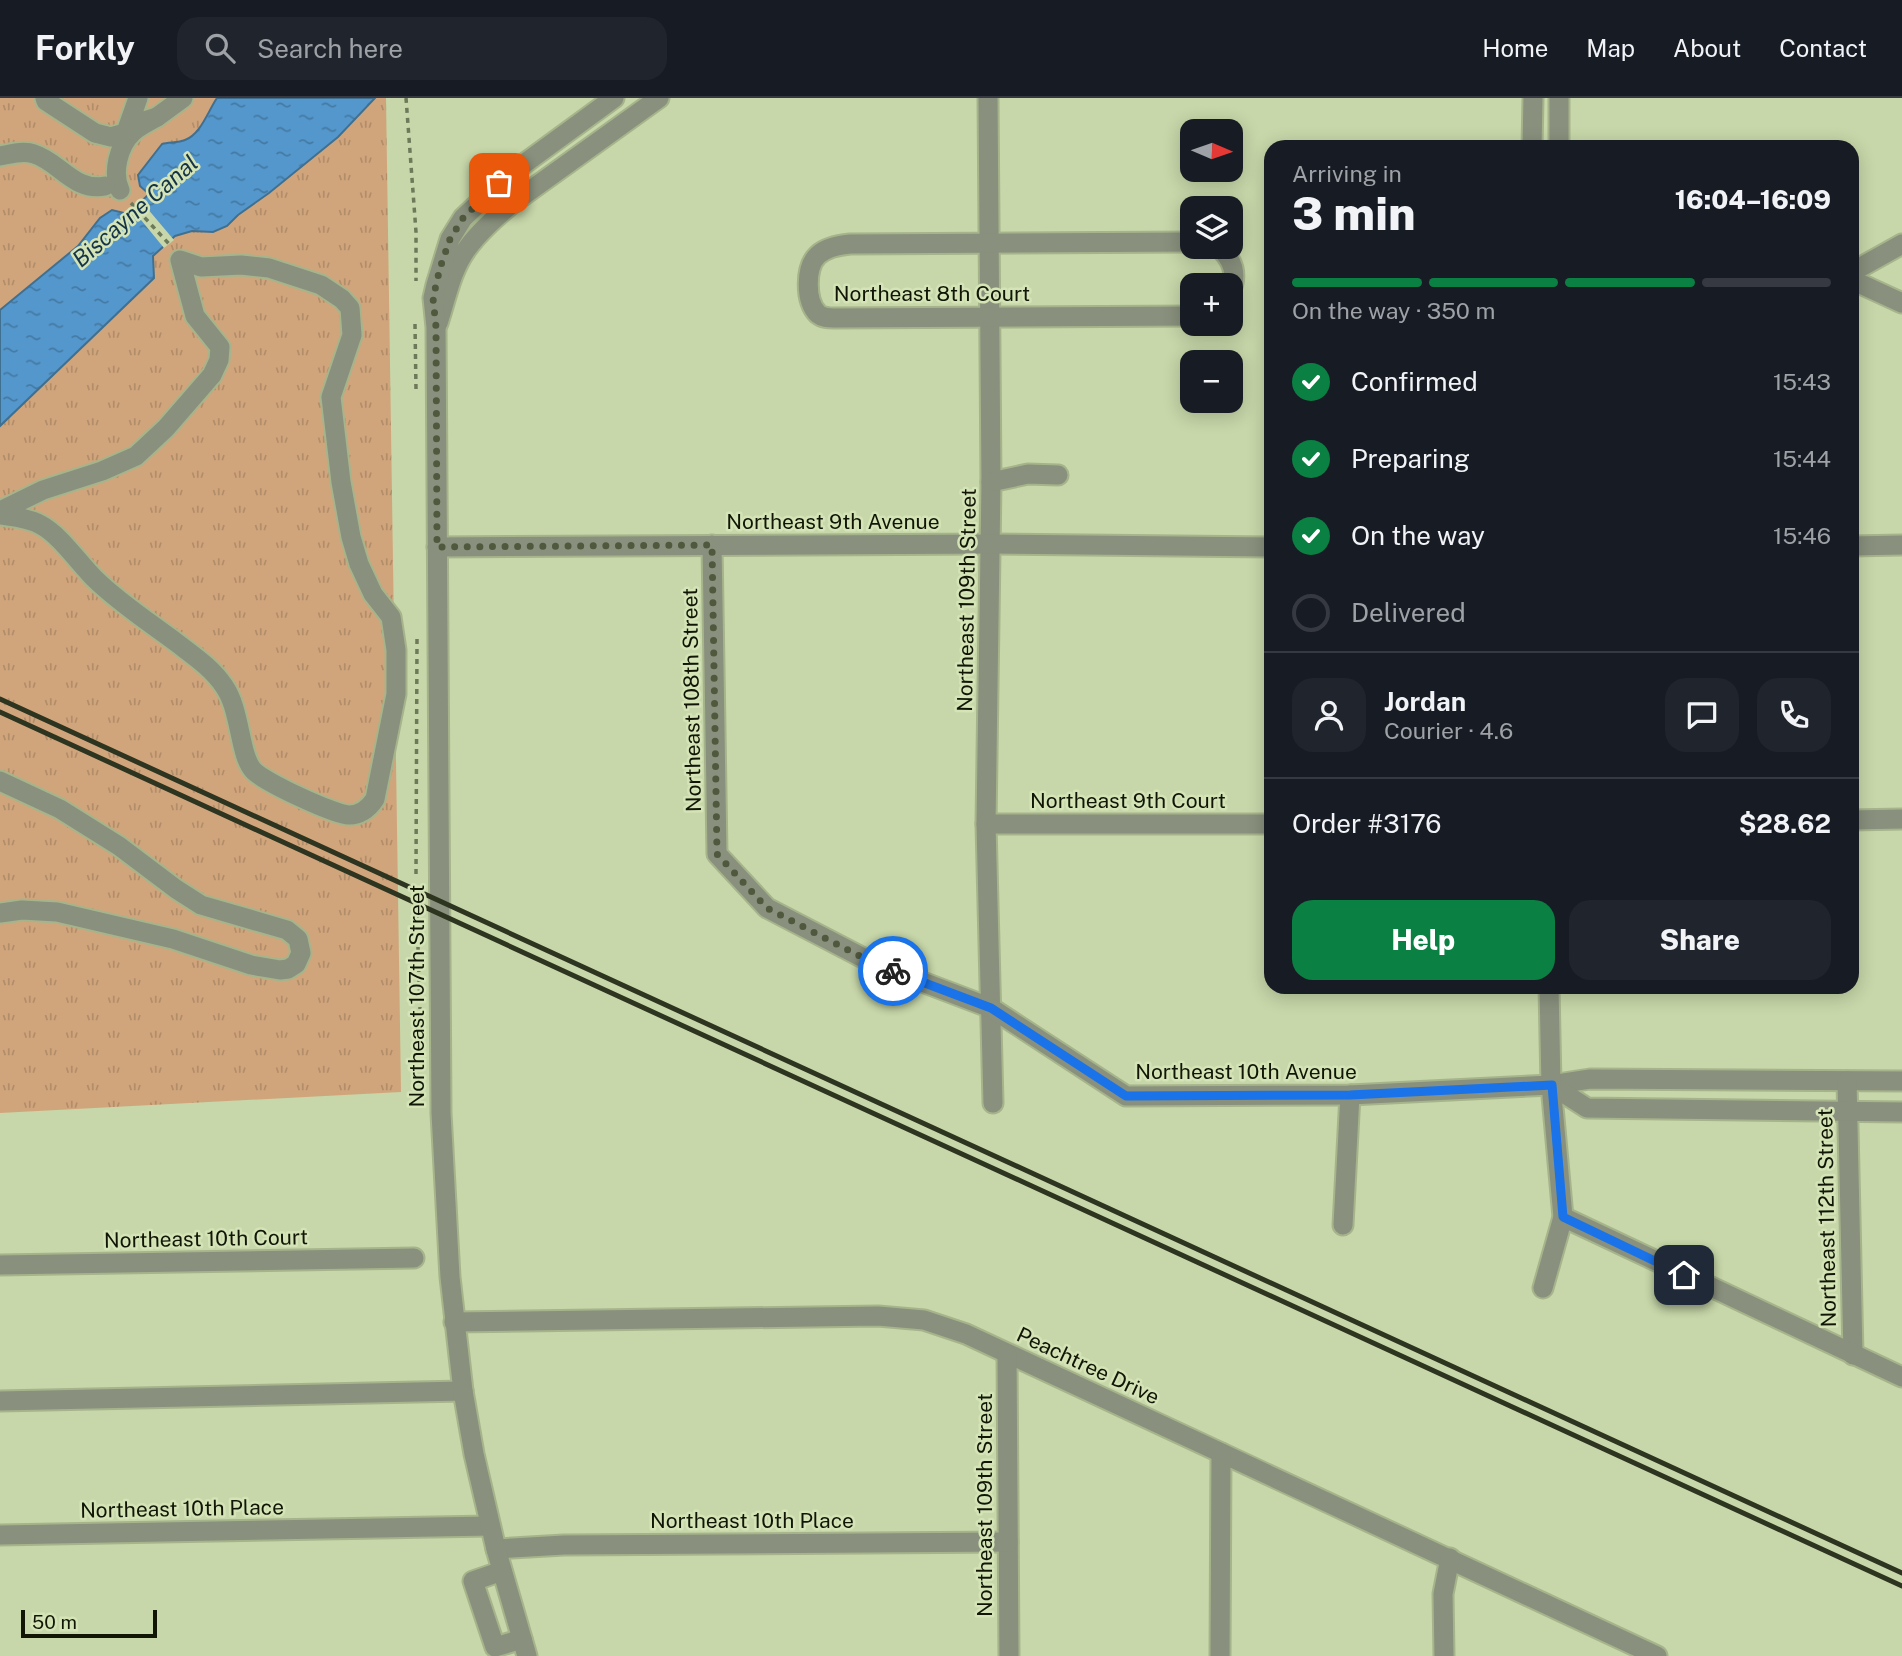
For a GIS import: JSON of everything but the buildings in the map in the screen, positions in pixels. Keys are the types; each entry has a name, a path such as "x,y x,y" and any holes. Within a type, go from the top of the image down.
{"street":[{"path":"45,98 95,133 111,137 125,132 137,122 157,117"},
{"path":"125,132 138,98"},
{"path":"0,156 26,152 35,154 77,182 95,187 114,182 122,147 133,131 183,98"},
{"name":"Northeast 107th Street","path":"524,1647 490,1526 463,1391 446,1227 441,1113 436,327 433,298 450,239 463,218 510,174 614,98"},
{"path":"436,327 458,264 482,231 510,205 659,98"},
{"name":"Northeast 109th Street","path":"988,98 991,482 986,824 993,1102"},
{"path":"1532,98 1532,140"},
{"path":"1559,98 1559,140"},
{"name":"Northeast 8th Court","path":"1180,242 862,243 827,249 814,260 809,269 812,304 822,317 1180,316"},
{"path":"1859,268 1902,244"},
{"path":"180,260 201,267 262,266 321,285 342,299 352,316 352,335 331,397 341,482 359,564 373,594 391,617 396,650 396,694 380,779 372,804 356,814 344,815 278,786 252,770 236,709 223,684 212,671 104,587 43,526 0,513 43,490 102,471 136,456 166,428 212,375 219,360 220,347 195,316 180,260"},
{"path":"1859,283 1902,303"},
{"path":"991,482 1028,474 1058,475"},
{"name":"Northeast 9th Avenue","path":"437,547 990,544 1264,547"},
{"name":"Northeast 108th Street","path":"712,545 717,854"},
{"path":"1859,546 1902,545"},
{"path":"0,781 60,809 119,846 201,905 287,930 298,939 301,953 296,964 288,969 261,967 173,939 57,912 22,910 0,913"},
{"path":"1859,820 1902,819"},
{"name":"Northeast 9th Court","path":"986,824 1264,824"},
{"name":"Northeast 10th Avenue","path":"717,854 767,908 875,964 991,1008 1126,1096 1350,1095 1552,1085 1590,1079 1902,1081"},
{"path":"1543,1288 1563,1217 1552,1085 1549,994"},
{"name":"Northeast 112th Street","path":"1847,1081 1853,1355"},
{"path":"1552,1085 1587,1108 1902,1112"},
{"path":"1343,1225 1350,1095"},
{"path":"1563,1217 1902,1377"},
{"name":"Northeast 10th Court","path":"0,1265 414,1258"},
{"name":"Peachtree Drive","path":"454,1322 903,1317 945,1326 1657,1656"},
{"name":"Northeast 109th Street","path":"1007,1354 1009,1656"},
{"path":"0,1401 463,1391"},
{"path":"1220,1656 1221,1453"},
{"name":"Northeast 10th Place","path":"0,1535 490,1526"},
{"name":"Northeast 10th Place","path":"496,1549 564,1545 1008,1542"},
{"path":"1444,1656 1443,1594 1450,1558"},
{"path":"502,1571 473,1581 495,1647 524,1647"}],"path":[{"path":"407,98 416,232 416,285"},
{"path":"134,205 170,245"},
{"path":"415,319 416,399"},
{"path":"415,874 417,628"},
{"path":"417,917 420,1010"}],"green space":[{"path":"0,98 386,98 401,1092 0,1113"}],"water":[{"name":"Biscayne Canal","path":"217,98 375,98 338,137 227,226 213,232 192,231 175,236 153,256 154,278 0,426 0,310 78,246 100,218 112,210 128,214 149,194 140,186 138,175 162,144 191,137 204,122"}],"pier":[{"path":"141,201 174,240 164,248 132,209"}],"railway":[{"path":"0,699 1902,1573"},
{"path":"0,712 1902,1586"}],"way so far":[{"path":"499,183 463,218 450,239 433,298 436,327 437,547 712,545 717,854 767,908 893,971"}],"route":[{"path":"893,971 991,1008 1126,1096 1350,1095 1552,1085 1563,1217 1684,1275"}]}
